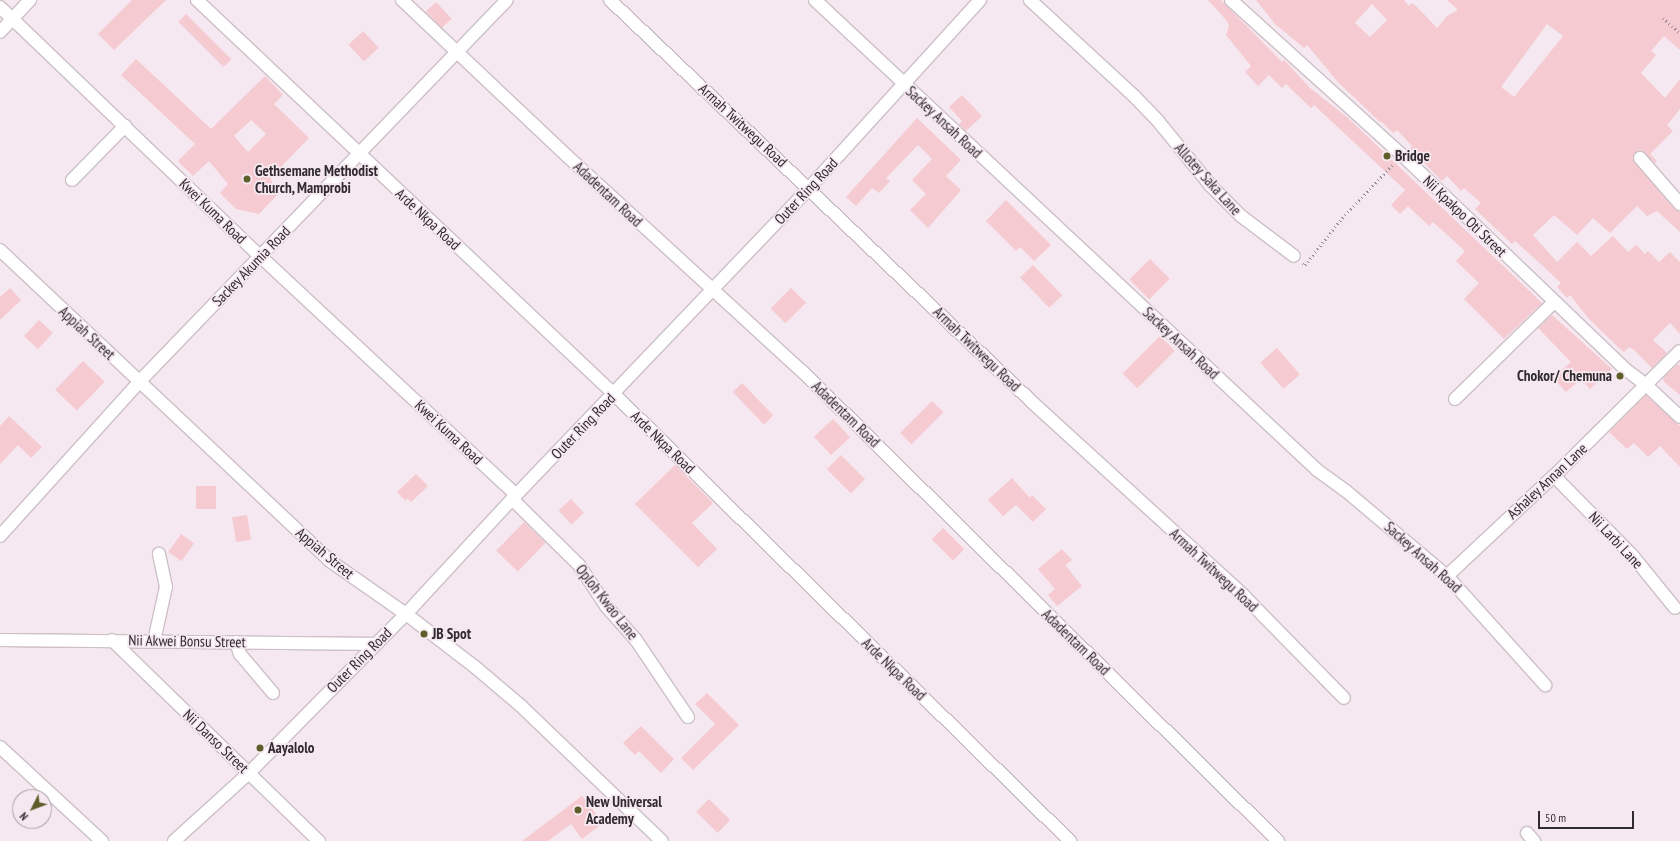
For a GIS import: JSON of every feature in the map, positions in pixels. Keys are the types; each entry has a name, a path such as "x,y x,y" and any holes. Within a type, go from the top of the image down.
{"street":[{"path":"0,32 30,0"},
{"name":"Arde Nkpa Road","path":"198,0 358,154 614,394 1070,841"},
{"name":"Adadentam Road","path":"402,0 712,290 802,371 906,472 998,567 1176,738 1278,841"},
{"name":"Sackey Akumia Road","path":"0,536 139,382 507,0"},
{"name":"Armah Twitwegu Road","path":"610,0 1032,402 1243,595 1344,698"},
{"name":"Sackey Ansah Road","path":"815,0 1317,470 1346,490 1447,576 1545,685"},
{"name":"Outer Ring Road","path":"174,841 248,773 374,644 406,614 514,497 614,394 809,188 980,0"},
{"name":"Allotey Saka Lane","path":"1030,0 1135,97 1158,121 1211,186 1241,216 1294,256"},
{"name":"Nii Kpakpo Oti Street","path":"1231,0 1402,155 1625,370 1645,384 1680,417"},
{"name":"Kwei Kuma Road","path":"0,7 514,497"},
{"path":"72,180 125,126"},
{"path":"1640,158 1680,204"},
{"name":"Appiah Street","path":"0,250 330,561 406,614 521,706 662,841"},
{"path":"1455,399 1554,302"},
{"name":"Ashaley Annan Lane","path":"1447,576 1554,476 1645,384 1680,351"},
{"name":"Nii Larbi Lane","path":"1554,476 1632,555 1675,608"},
{"name":"Oploh Kwao Lane","path":"514,497 579,565 606,606 636,640 688,717"},
{"path":"154,641 166,587 159,554"},
{"name":"Nii Akwei Bonsu Street","path":"0,640 374,644"},
{"name":"Nii Danso Street","path":"112,640 319,841"},
{"path":"236,642 240,654 273,693"},
{"path":"0,746 102,841"}],"path":[{"path":"1663,18 1680,33"},
{"path":"1294,256 1305,265 1342,218 1402,155"}],"building":[{"path":"132,0 166,0 114,50 98,34"},
{"path":"1208,0 1221,0 1282,62 1284,60 1310,88 1348,118 1542,303 1504,339 1464,299 1479,283 1456,261 1465,251 1433,222 1429,226 1408,206 1400,214 1391,205 1405,190 1314,105 1311,108 1286,84 1282,88 1269,75 1258,86 1245,72 1251,66 1226,35 1229,26 1227,21"},
{"path":"1256,0 1404,0 1409,6 1412,3 1416,6 1437,28 1447,16 1458,10 1447,0 1680,0 1680,50 1664,36 1651,51 1656,55 1641,73 1665,98 1680,79 1680,109 1667,125 1673,131 1650,154 1657,161 1655,163 1642,151 1635,153 1633,159 1674,209 1680,211 1680,232 1657,211 1647,216 1637,206 1610,233 1593,218 1577,235 1554,215 1533,235 1557,262 1577,242 1591,256 1613,236 1628,252 1636,245 1645,254 1648,251 1659,262 1670,252 1680,262 1680,334 1670,323 1653,340 1667,353 1652,368 1634,350 1629,347 1624,352 1619,348 1590,320 1570,295 1567,298 1557,287 1561,283 1515,241 1512,244 1475,209 1481,203 1464,188 1461,191 1447,176 1442,181 1410,148 1412,146 1397,130 1393,133 1338,82 1307,45 1304,48 1275,24","holes":["1372,4 1387,20 1370,37 1355,23","1547,24 1563,36 1514,97 1501,87"]},
{"path":"436,2 452,19 441,28 426,12"},
{"path":"186,14 231,59 223,67 178,22"},
{"path":"363,31 379,48 364,61 348,45"},
{"path":"136,59 211,129 265,76 283,95 274,104 309,138 270,178 278,194 259,214 236,209 220,193 228,184 209,161 193,176 178,161 195,144 121,75","holes":["251,120 266,134 248,152 234,136"]},
{"path":"962,95 982,116 966,131 959,124 962,121 949,107"},
{"path":"917,118 961,160 946,176 961,190 928,228 910,210 926,194 912,180 932,159 918,145 886,178 890,181 879,193 872,188 856,206 846,197"},
{"path":"1006,200 1051,245 1034,261 1020,247 1016,251 986,221"},
{"path":"1150,259 1170,279 1149,299 1129,280"},
{"path":"1033,265 1062,295 1049,308 1020,278"},
{"path":"10,288 21,300 0,320 0,297"},
{"path":"791,288 806,303 785,323 770,309"},
{"path":"1552,315 1612,369 1590,389 1581,379 1566,392 1553,378 1571,362 1538,328"},
{"path":"39,320 53,333 38,349 24,336"},
{"path":"1160,336 1175,351 1137,388 1123,373"},
{"path":"1277,348 1300,374 1283,389 1260,362"},
{"path":"83,361 105,382 77,411 55,390"},
{"path":"1678,364 1680,366 1680,395 1664,382 1663,378"},
{"path":"742,383 773,415 764,424 733,392"},
{"path":"1646,395 1680,426 1680,467 1660,446 1648,457 1634,443 1627,449 1609,432"},
{"path":"932,401 943,412 911,444 900,433"},
{"path":"9,416 42,447 31,458 18,445 0,464 0,426"},
{"path":"833,419 850,437 831,455 814,437"},
{"path":"841,455 865,479 851,493 827,469"},
{"path":"675,465 713,503 692,523 717,549 698,567 635,504"},
{"path":"416,474 428,486 411,502 407,498 406,501 397,492"},
{"path":"1012,478 1030,498 1032,495 1046,509 1033,522 1016,505 1003,516 988,500"},
{"path":"196,486 216,486 216,509 196,509"},
{"path":"571,499 584,513 572,524 559,511"},
{"path":"247,515 251,540 236,542 232,517"},
{"path":"524,522 546,543 518,572 496,551"},
{"path":"943,528 964,549 953,561 932,539"},
{"path":"181,534 194,543 181,561 168,552"},
{"path":"1062,549 1072,560 1065,565 1082,586 1057,606 1048,595 1055,589 1038,569"},
{"path":"707,693 739,725 693,770 681,758 715,724 695,704"},
{"path":"641,726 674,759 661,773 639,751 635,755 623,743"},
{"name":"New Universal Academy","path":"582,796 603,823 582,839 571,824 548,841 522,841"},
{"path":"709,799 730,820 717,833 696,812"}],"place":[{"name":"Bridge","path":"1387,156"},
{"name":"Gethsemane Methodist Church, Mamprobi","path":"247,179"},
{"name":"Chokor/ Chemuna","path":"1620,376"},
{"name":"JB Spot","path":"424,634"},
{"name":"Aayalolo","path":"260,748"},
{"name":"New Universal Academy","path":"578,810"}]}
